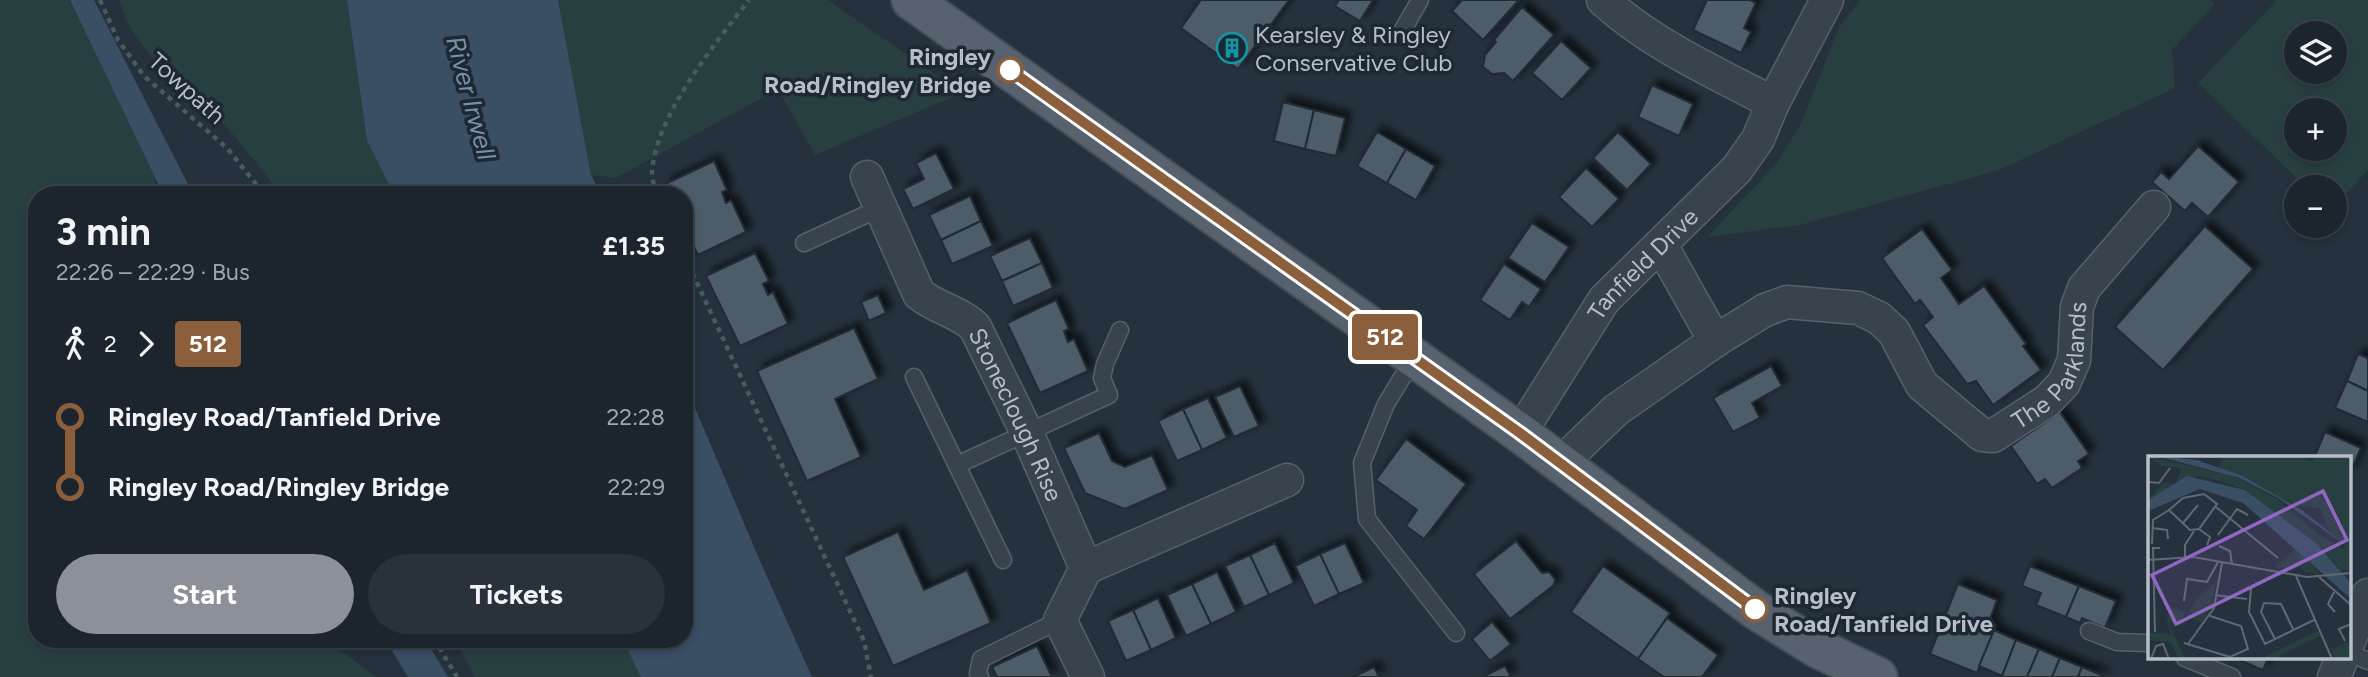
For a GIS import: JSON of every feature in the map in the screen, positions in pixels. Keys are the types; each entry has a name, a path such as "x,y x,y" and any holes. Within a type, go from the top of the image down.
{"main road":[{"path":"911,0 1520,433 1756,610 1817,648 1871,675"}],"street":[{"path":"1603,0 1624,19 1669,50 1773,103"},
{"name":"Tanfield Drive","path":"1520,433 1604,300 1737,169 1758,139 1773,103 1827,0"},
{"name":"Stoneclough Rise","path":"867,177 919,294 932,304 965,317 975,327 1027,433 1086,568"},
{"name":"The Parklands","path":"1561,463 1616,410 1715,341 1765,310 1787,302 1858,308 1879,318 1894,332 1922,385 1982,435 1993,436 2047,401 2064,383 2074,360 2077,307 2084,288 2154,207"},
{"path":"1661,245 1715,341"},
{"path":"1088,677 1060,620 1086,568 1286,480"},
{"path":"2350,639 2368,595"},
{"path":"2334,677 2341,660"}],"lane":[{"path":"1401,33 1420,0"},
{"path":"804,243 880,208"},
{"path":"957,465 1109,395 1102,378 1105,364 1120,330"},
{"path":"1415,358 1386,404 1362,463 1367,519 1457,633"},
{"path":"914,377 1003,560"},
{"path":"980,677 978,673 981,659 1060,620"},
{"path":"2089,631 2117,642 2148,643"},
{"path":"2350,653 2368,661"},
{"path":"2190,660 2232,677"}],"path":[{"name":"Towpath","path":"100,0 118,40 144,76 227,148 258,186"},
{"path":"655,186 652,174 659,144 672,109 707,54 749,0"},
{"path":"693,274 864,641 871,677"},
{"path":"439,648 457,677"}],"green space":[{"path":"0,0 70,0 155,177 154,186 28,186 28,648 337,648 376,677 0,677"},
{"path":"119,0 347,0 367,141 390,186 275,186 219,119 147,52 126,20"},
{"path":"558,0 828,0 962,93 815,155 778,89 616,178 591,175"},
{"path":"1860,0 2210,0 2215,4 2172,50 2175,88 1999,170 1800,225 1707,237 1776,164 1801,124 1838,29"},
{"path":"2277,0 2368,0 2368,170 2347,193 2347,175 2294,175 2198,83"},
{"path":"459,648 626,648 641,677 475,677"}],"water":[{"path":"70,0 94,0 189,186 159,186"},
{"name":"River Irwell","path":"347,0 558,0 591,175 597,186 390,186 367,141"},
{"path":"693,403 812,677 641,677 626,648 693,648"},
{"path":"390,648 430,648 448,677 408,677"}],"building":[{"name":"Kearsley & Ringley Conservative Club","path":"1201,0 1289,0 1238,69 1181,28"},
{"path":"1339,0 1373,0 1360,21 1335,6"},
{"path":"1462,0 1519,0 1483,40 1452,11"},
{"path":"1707,0 1750,0 1756,3 1744,28 1751,32 1741,53 1693,30"},
{"path":"1522,7 1554,35 1513,81 1504,73 1492,74 1483,67 1485,55 1496,42 1494,40"},
{"path":"1561,41 1591,68 1562,100 1532,73"},
{"path":"1652,85 1693,104 1679,136 1638,117"},
{"path":"1283,102 1314,110 1305,149 1274,141"},
{"path":"1314,110 1345,118 1336,156 1305,149"},
{"path":"1377,132 1406,149 1387,183 1357,166"},
{"path":"1618,132 1651,164 1627,190 1593,158"},
{"path":"2198,146 2239,182 2208,217 2192,203 2185,211 2152,182 2161,172 2169,179"},
{"path":"1406,149 1435,166 1416,200 1387,183"},
{"path":"936,153 954,189 913,209 903,189 924,179 916,163"},
{"path":"714,161 727,190 722,192 726,203 731,200 746,232 698,255 693,245 693,186 665,184"},
{"path":"1586,168 1619,199 1592,227 1559,197"},
{"path":"970,196 981,221 941,240 929,215"},
{"path":"981,221 993,246 952,264 941,240"},
{"path":"1532,223 1569,247 1545,282 1508,258"},
{"path":"2205,226 2253,269 2163,370 2115,327"},
{"path":"1922,229 1952,270 1941,278 1959,304 1984,286 2026,344 2023,346 2041,370 1993,405 1976,381 1967,384 1923,325 1933,317 1920,300 1915,304 1882,258"},
{"path":"1030,238 1042,263 1002,281 990,256"},
{"path":"755,253 769,281 763,284 768,295 773,292 788,324 740,346 706,276"},
{"path":"1042,263 1053,288 1013,306 1002,281"},
{"path":"1504,264 1541,289 1529,307 1522,302 1510,320 1480,300"},
{"path":"878,295 886,313 869,321 861,302"},
{"path":"1056,300 1069,329 1064,331 1068,342 1074,339 1088,371 1040,393 1007,323"},
{"path":"854,328 878,379 835,399 861,457 807,481 757,371"},
{"path":"2358,354 2368,358 2368,391 2347,381"},
{"path":"1771,366 1782,386 1752,403 1760,418 1733,432 1713,398"},
{"path":"2347,381 2368,391 2368,422 2335,408"},
{"path":"1240,386 1259,426 1234,437 1215,397"},
{"path":"1208,398 1227,438 1202,450 1183,409"},
{"path":"1183,409 1202,450 1177,461 1158,421"},
{"path":"2060,412 2089,454 2078,461 2082,468 2052,488 2045,479 2037,484 2011,446"},
{"path":"2325,432 2361,448 2350,473 2350,456 2315,456"},
{"path":"1099,433 1112,461 1125,467 1152,455 1168,490 1125,509 1085,493 1064,448"},
{"path":"1406,439 1466,484 1424,539 1406,526 1417,510 1376,480"},
{"path":"898,532 924,590 967,570 991,623 893,666 843,557"},
{"path":"1516,541 1542,573 1549,572 1555,579 1554,585 1510,619 1474,574"},
{"path":"1275,543 1294,583 1269,595 1250,555"},
{"path":"1345,543 1364,583 1339,594 1320,554"},
{"path":"1320,554 1339,594 1314,606 1295,566"},
{"path":"1250,555 1269,595 1244,607 1225,566"},
{"path":"1603,566 1670,613 1638,659 1571,612"},
{"path":"2030,566 2079,586 2066,617 2036,605 2041,593 2022,586"},
{"path":"1217,572 1236,612 1211,624 1192,584"},
{"path":"1192,584 1211,624 1186,636 1167,595"},
{"path":"1958,584 1997,600 1989,622 1996,625 1977,673 1930,654"},
{"path":"2079,586 2116,601 2105,628 2082,618 2080,623 2066,617"},
{"path":"1158,598 1176,638 1151,650 1133,610"},
{"path":"1133,610 1151,650 1126,661 1108,621"},
{"path":"1667,618 1718,655 1702,677 1664,677 1638,659"},
{"path":"1492,622 1511,644 1490,661 1472,639"},
{"path":"1994,630 2016,640 2002,676 1979,666"},
{"path":"2016,640 2039,649 2027,677 2002,676"},
{"path":"1037,646 1052,677 997,677 992,667"},
{"path":"2039,649 2060,658 2052,677 2027,677"},
{"path":"2060,658 2082,667 2078,677 2052,677"},
{"path":"2240,660 2267,660 2263,670"},
{"path":"1505,666 1511,677 1482,677"},
{"path":"1374,667 1379,677 1353,677"},
{"path":"2082,667 2104,676 2104,677 2078,677"}],"bus line":[{"name":"512","path":"1010,70 1520,433 1755,609"}],"place":[{"name":"Kearsley & Ringley Conservative Club","path":"1232,48"},
{"name":"Ringley Road/Ringley Bridge","path":"1010,70"},
{"name":"Ringley Road/Tanfield Drive","path":"1755,609"}]}
